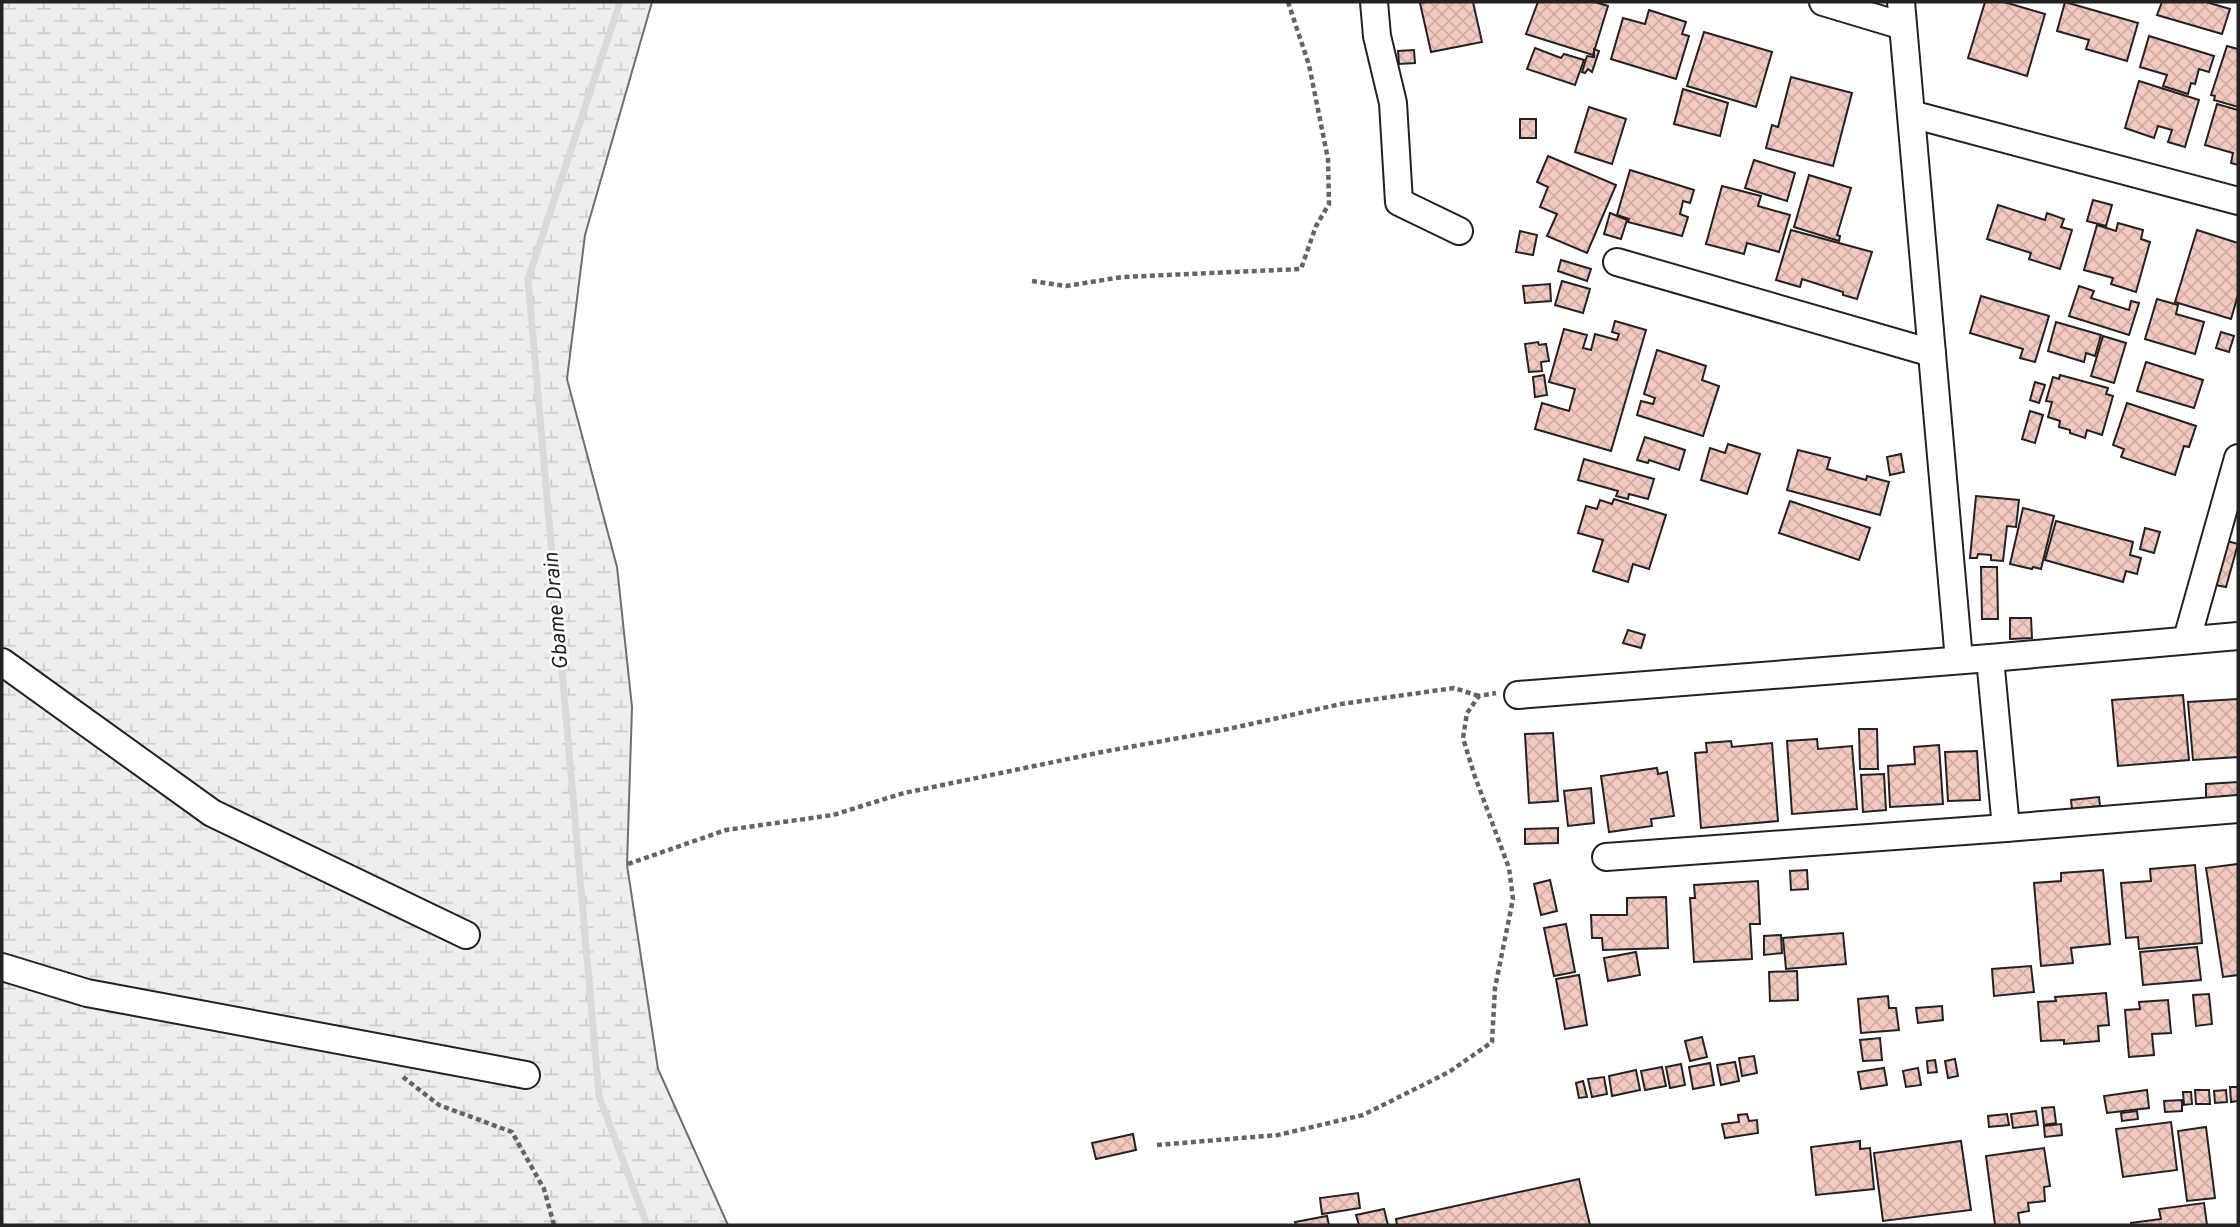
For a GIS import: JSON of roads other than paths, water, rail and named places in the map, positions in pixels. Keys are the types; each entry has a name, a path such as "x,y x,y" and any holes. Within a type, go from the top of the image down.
{"street":[{"path":"1374,2 1377,36 1394,103 1399,202 1459,230"},
{"path":"1823,2 1902,14 1959,660"},
{"path":"1911,114 2238,201"},
{"path":"1616,262 1932,353"},
{"path":"2187,639 2238,458"},
{"path":"1517,695 2238,636"},
{"path":"1990,658 2006,828"},
{"path":"2,662 212,813 466,934"},
{"path":"1606,857 2238,809"},
{"path":"2,967 87,993 526,1075"}],"waterway":[{"name":"Gbame Drain","path":"620,2 528,279 599,1096 647,1225"}]}
